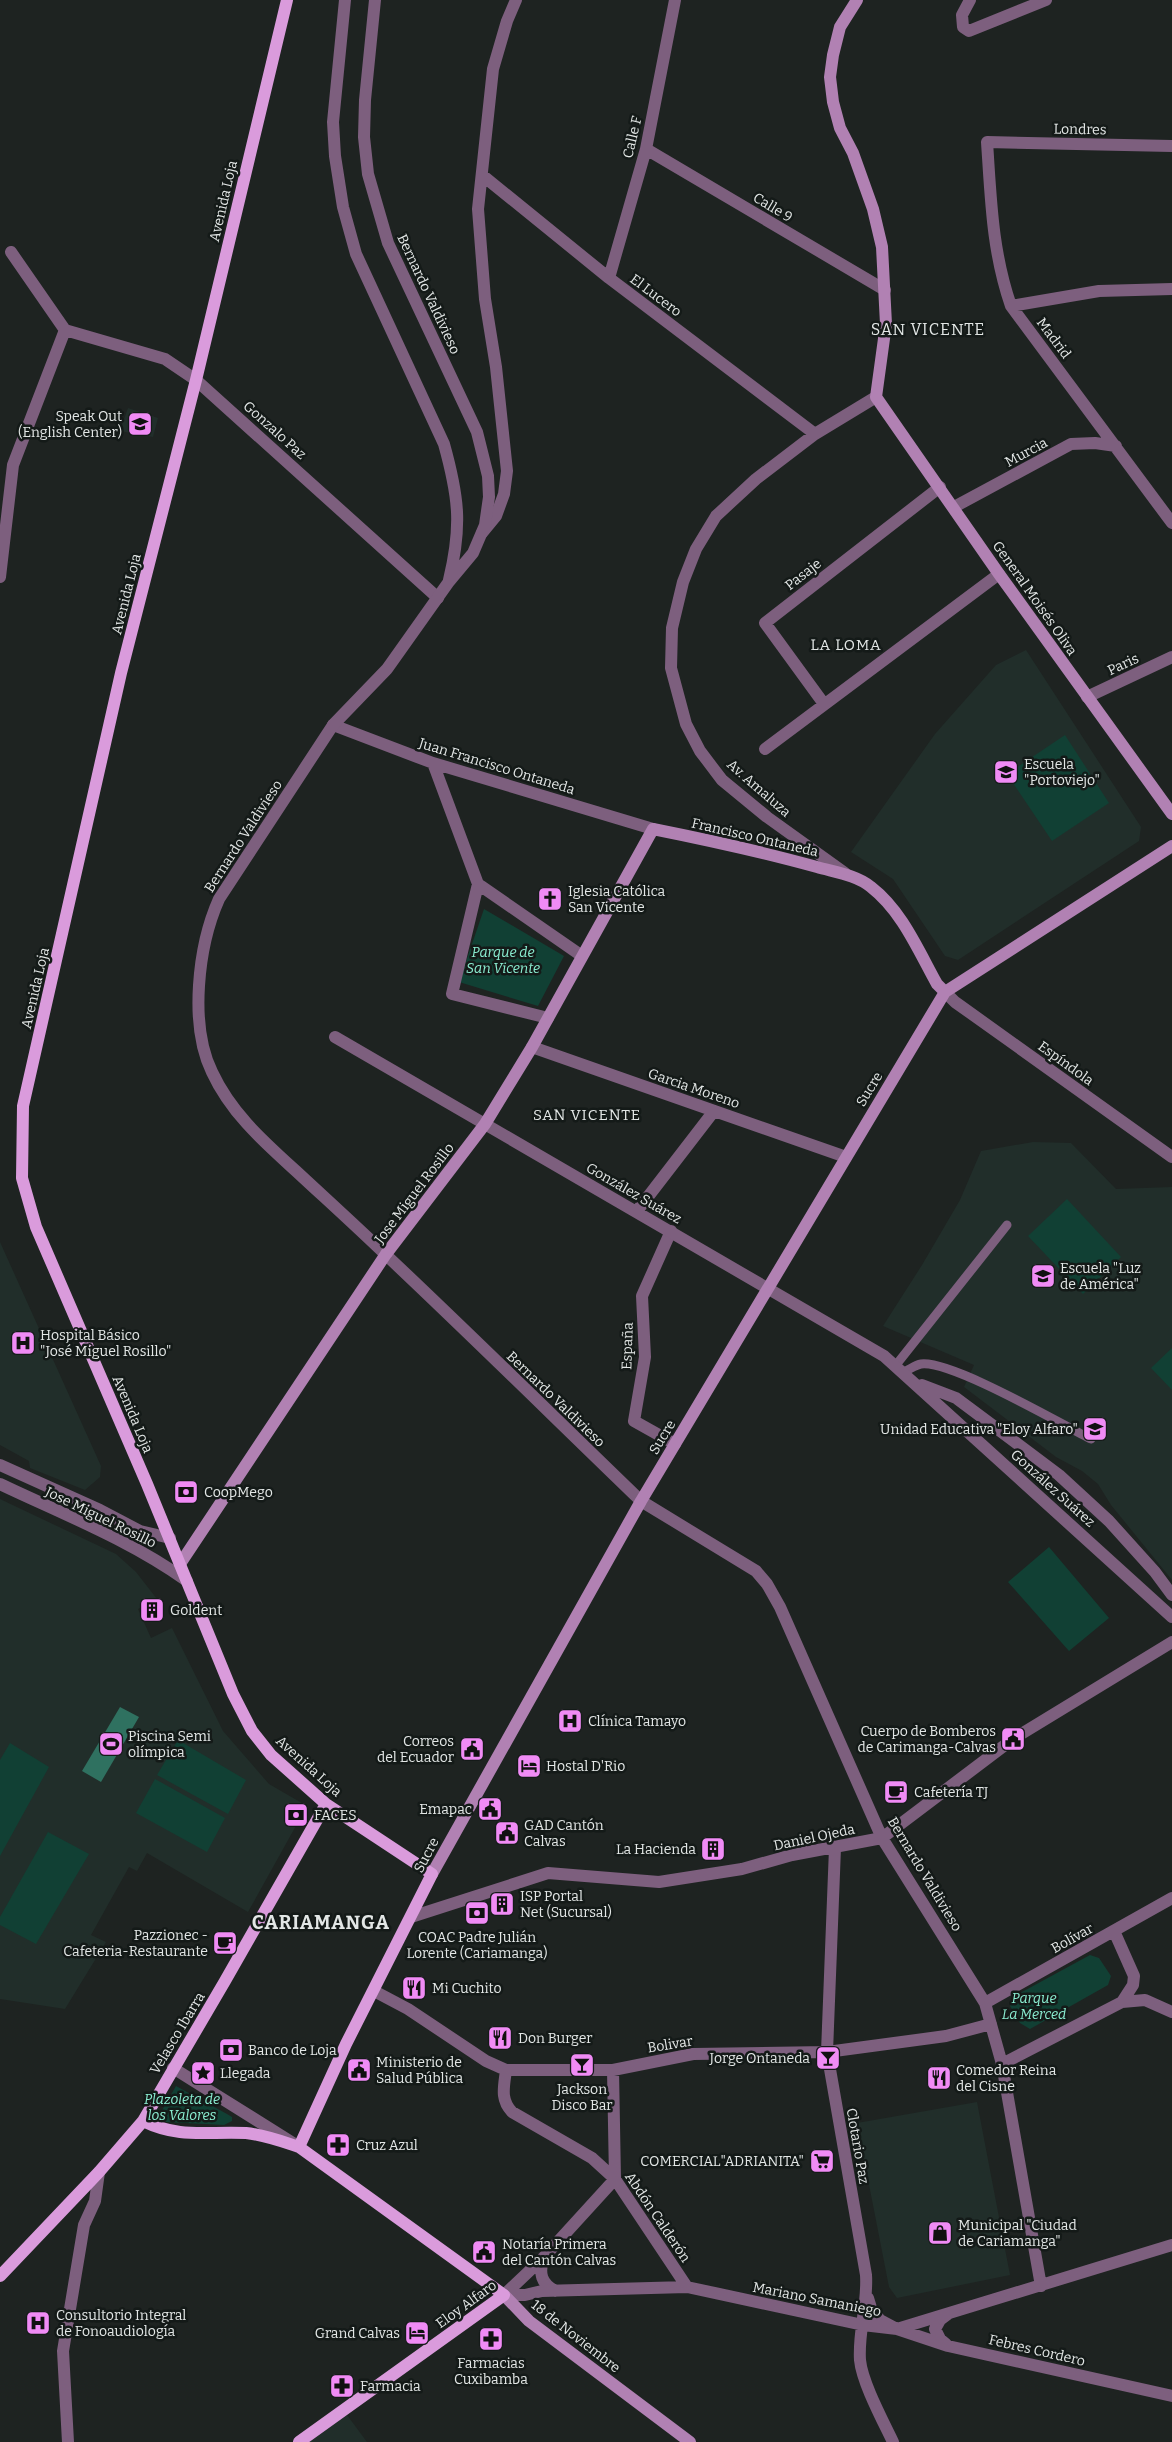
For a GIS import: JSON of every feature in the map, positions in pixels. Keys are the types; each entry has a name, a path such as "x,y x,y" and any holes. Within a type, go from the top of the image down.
{"main road":[{"name":"Avenida Loja","path":"287,0 196,380 121,673 23,1106 22,1178 36,1226 170,1538 233,1694 252,1731 271,1755 326,1804 432,1874"},
{"path":"857,0 840,27 830,77 833,102 840,128 853,153 873,209 882,247 886,324 876,397"},
{"name":"General Moisés Oliva","path":"876,397 954,506 999,574 1172,814"},
{"name":"Francisco Ontaneda","path":"653,829 767,853 850,876"},
{"name":"Jose Miguel Rosillo","path":"180,1564 386,1254 485,1124 532,1047 653,829"},
{"name":"Sucre","path":"299,2147 335,2066 432,1874 641,1501 945,992 1172,846"},
{"name":"Av. Amaluza","path":"850,876 869,885 890,904 937,984 945,992"},
{"name":"Velasco Ibarra","path":"0,2276 99,2172 143,2121 226,1981 326,1804"},
{"name":"18 de Noviembre","path":"143,2121 160,2129 178,2133 246,2133 265,2136 299,2147 504,2295 529,2321 690,2442"},
{"name":"Eloy Alfaro","path":"299,2442 504,2295"}],"street":[{"name":"Bernardo Valdivieso","path":"345,0 333,122 335,156 343,207 356,254 444,444 458,506 457,546 448,583"},
{"name":"Bernardo Valdivieso","path":"375,0 365,100 364,137 368,174 388,243 477,432 489,490 486,524 473,553 448,583 387,669 333,726 219,899 208,922 201,972 200,1015 202,1044 215,1079 227,1101 248,1126 386,1254 641,1501 756,1572 767,1584 780,1607 882,1838 985,2003 1002,2064 1041,2286"},
{"path":"482,533 496,516 504,494 507,471 496,367 485,299 478,209 494,69 507,21 516,0"},
{"name":"Calle F","path":"609,278 646,149 675,0"},
{"path":"970,0 962,15 962,27 969,31 1046,0"},
{"name":"Londres","path":"987,142 1172,146"},
{"name":"Madrid","path":"987,142 994,241 1000,274 1011,306 1172,523"},
{"name":"Calle 9","path":"646,149 885,290"},
{"name":"El Lucero","path":"482,174 609,278 815,434"},
{"path":"0,577 13,464 65,330 11,252"},
{"path":"1011,306 1099,291 1172,289"},
{"name":"Gonzalo Paz","path":"65,330 165,359 196,380 438,598"},
{"name":"Av. Amaluza","path":"850,876 767,817 722,780 700,751 686,724 671,668 672,628 683,582 701,540 716,516 756,479 815,434 876,397"},
{"name":"Murcia","path":"954,506 1071,444 1095,443 1116,446"},
{"name":"Pasaje","path":"824,704 765,623 940,487"},
{"path":"765,749 999,574"},
{"name":"Paris","path":"1087,697 1172,657"},
{"name":"Juan Francisco Ontaneda","path":"333,726 433,763 653,829"},
{"path":"433,763 478,884 452,994 548,1018"},
{"path":"478,884 582,956"},
{"name":"Espíndola","path":"945,992 955,1002 1172,1157"},
{"name":"González Suárez","path":"334,1037 637,1211 884,1356 1172,1617"},
{"name":"Garcia Moreno","path":"532,1047 846,1157"},
{"path":"637,1211 714,1111"},
{"name":"España","path":"671,1231 642,1296 645,1357 634,1421 675,1444"},
{"name":"González Suárez","path":"914,1382 956,1398 1059,1475 1109,1521 1155,1572 1172,1595"},
{"path":"0,1465 100,1510 140,1531 170,1538"},
{"name":"Jose Miguel Rosillo","path":"0,1484 113,1538 166,1566 186,1581"},
{"name":"Daniel Ojeda","path":"411,1917 548,1874 659,1882 742,1870 792,1855 882,1838 1013,1739 1172,1642"},
{"name":"Clotario Paz","path":"835,1848 827,2052 866,2275 867,2295 860,2344 860,2362 892,2442"},
{"name":"Bolívar","path":"985,2003 1172,1898"},
{"path":"1114,1931 1134,1976 1133,1985 1122,2002"},
{"name":"Bolivar","path":"374,1991 408,2009 486,2061 506,2070 613,2070 693,2054 827,2052 946,2036 991,2024"},
{"path":"1002,2064 1122,2002 1145,2000 1172,2012"},
{"name":"18 de Noviembre","path":"174,2068 299,2147"},
{"name":"Abdón Calderón","path":"506,2070 503,2093 504,2104 512,2112 592,2158 615,2179 687,2287"},
{"path":"613,2070 615,2179"},
{"path":"68,2442 63,2351 84,2225 95,2201 99,2172"},
{"name":"Eloy Alfaro","path":"504,2295 543,2258 615,2179"},
{"name":"Mariano Samaniego","path":"504,2295 526,2295 542,2291 687,2287 864,2325 897,2329 1172,2245"},
{"path":"543,2258 541,2277 544,2283 555,2291"},
{"path":"867,2295 874,2313 880,2320 897,2329"},
{"path":"948,2346 940,2339 935,2329 940,2320 952,2311"},
{"name":"Febres Cordero","path":"897,2329 948,2346 1172,2396"}],"lane":[{"path":"899,1369 1007,1225"},
{"path":"899,1369 920,1364 940,1366 969,1377 1091,1439"}],"shaded area":[{"name":"Speak Out (English Center)","path":"128,408 158,418 153,437 120,431"},
{"name":"Escuela \"Portoviejo\"","path":"1026,650 1141,827 1139,841 958,960 945,956 893,879 851,852 935,734 996,665"},
{"name":"Escuela \"Luz de América\"","path":"1033,1142 1071,1143 1116,1189 1172,1187 1172,1580 1111,1505 1098,1484 1082,1471 1056,1457 964,1387 974,1365 883,1326 960,1200 981,1151"},
{"name":"Hospital Básico \"José Miguel Rosillo\"","path":"0,1242 101,1466 100,1477 85,1490 30,1468 29,1461 0,1445"},
{"path":"0,1499 116,1554 136,1572 157,1599 138,1609 151,1638 172,1628 223,1731 269,1784 307,1806 248,1912 147,1853 137,1871 129,1867 91,1935 106,1942 65,2009 0,1999"},
{"name":"Piscina Semi olímpica","path":"120,1707 139,1717 101,1782 82,1771"},
{"name":"Municipal \"Ciudad de Cariamanga\"","path":"977,2102 1010,2275 897,2298 889,2287 857,2123"},
{"path":"347,2415 367,2442 309,2442"}],"green space":[{"path":"1065,735 1109,803 1052,841 1007,774"},
{"name":"Parque de San Vicente","path":"484,909 564,956 538,1006 459,982"},
{"path":"1067,1199 1121,1257 1083,1294 1028,1236"},
{"path":"1172,1348 1172,1390 1151,1368"},
{"path":"1049,1547 1109,1618 1069,1651 1008,1582"},
{"path":"178,1740 246,1780 228,1814 157,1775"},
{"path":"10,1743 49,1767 0,1856 0,1760"},
{"path":"155,1779 225,1818 207,1852 136,1813"},
{"path":"48,1832 89,1854 36,1944 0,1925 0,1917"},
{"name":"Parque La Merced","path":"1090,1955 1099,1958 1111,1976 1108,1985 1030,2029 1020,2023 1010,2006 1013,1997"},
{"name":"Plazoleta de los Valores","path":"176,2086 232,2117 232,2121 224,2125 166,2122 161,2117 161,2112"}],"place":[{"name":"Speak Out (English Center)","path":"140,424"},
{"name":"Escuela \"Portoviejo\"","path":"1006,772"},
{"name":"Iglesia Católica San Vicente","path":"550,899"},
{"name":"Escuela \"Luz de América\"","path":"1043,1276"},
{"name":"Hospital Básico \"José Miguel Rosillo\"","path":"23,1343"},
{"name":"Unidad Educativa \"Eloy Alfaro\"","path":"1095,1429"},
{"name":"CoopMego","path":"186,1492"},
{"name":"Goldent","path":"152,1610"},
{"name":"Clínica Tamayo","path":"570,1721"},
{"name":"Cuerpo de Bomberos de Carimanga-Calvas","path":"1013,1739"},
{"name":"Piscina Semi olímpica","path":"111,1744"},
{"name":"Correos del Ecuador","path":"472,1749"},
{"name":"Hostal D'Rio","path":"529,1766"},
{"name":"Cafetería TJ","path":"896,1792"},
{"name":"Emapac","path":"490,1809"},
{"name":"FACES","path":"296,1815"},
{"name":"GAD Cantón Calvas","path":"507,1833"},
{"name":"La Hacienda","path":"713,1849"},
{"name":"ISP Portal Net (Sucursal)","path":"502,1904"},
{"name":"COAC Padre Julián Lorente (Cariamanga)","path":"477,1913"},
{"name":"Pazzionec - Cafeteria-Restaurante","path":"225,1943"},
{"name":"Mi Cuchito","path":"414,1988"},
{"name":"Don Burger","path":"500,2038"},
{"name":"Banco de Loja","path":"231,2050"},
{"name":"Jorge Ontaneda","path":"828,2058"},
{"name":"Jackson Disco Bar","path":"582,2065"},
{"name":"Ministerio de Salud Pública","path":"359,2070"},
{"name":"Llegada","path":"203,2073"},
{"name":"Comedor Reina del Cisne","path":"939,2078"},
{"name":"Cruz Azul","path":"338,2145"},
{"name":"COMERCIAL\"ADRIANITA\"","path":"822,2161"},
{"name":"Municipal \"Ciudad de Cariamanga\"","path":"940,2233"},
{"name":"Notaría Primera del Cantón Calvas","path":"484,2252"},
{"name":"Consultorio Integral de Fonoaudiología","path":"38,2323"},
{"name":"Grand Calvas","path":"417,2333"},
{"name":"Farmacias Cuxibamba","path":"491,2339"},
{"name":"Farmacia","path":"342,2386"}],"district":[{"name":"SAN VICENTE","path":"928,329"},
{"name":"LA LOMA","path":"846,645"},
{"name":"SAN VICENTE","path":"587,1115"},
{"name":"CARIAMANGA","path":"321,1922"}]}
